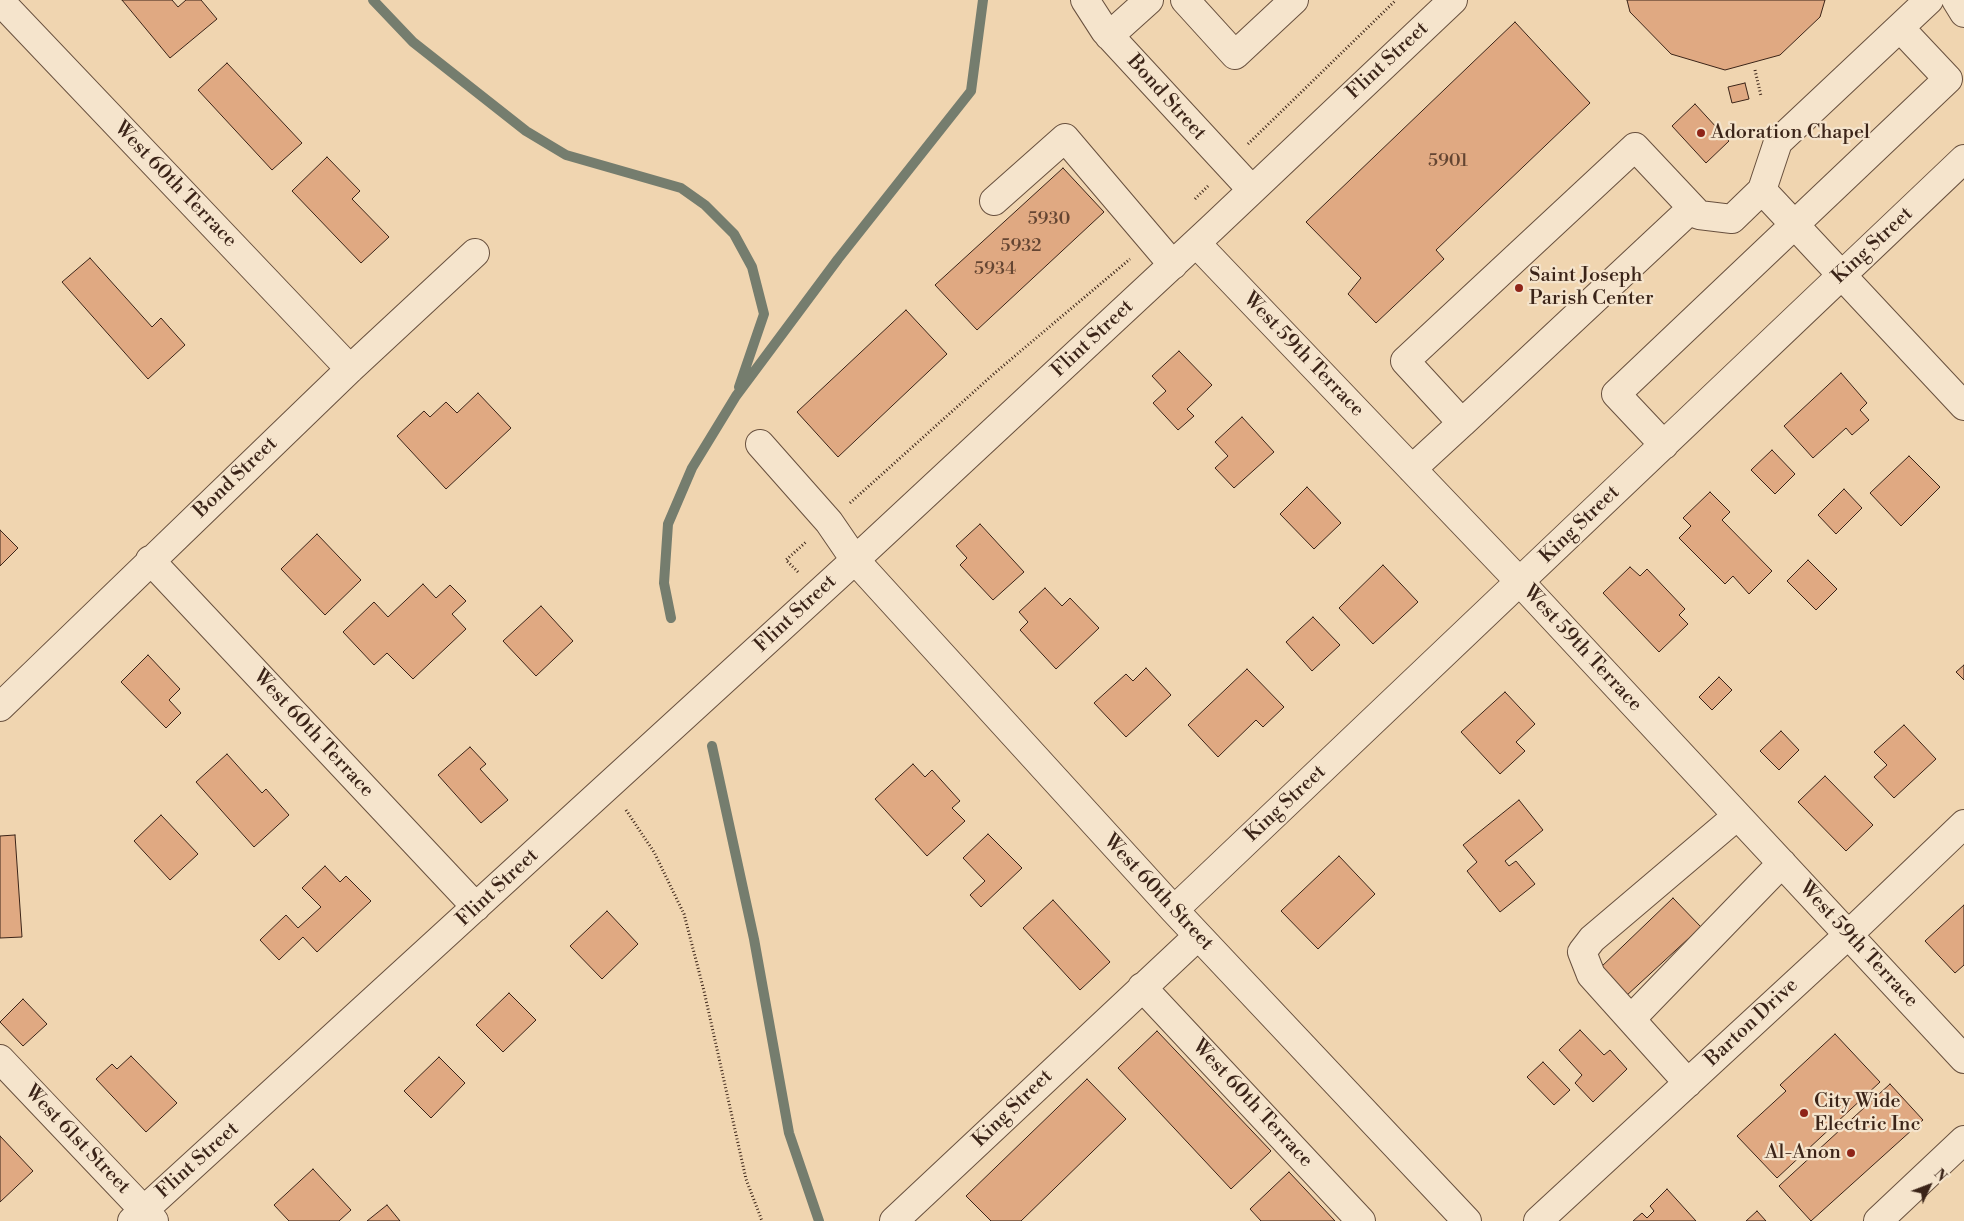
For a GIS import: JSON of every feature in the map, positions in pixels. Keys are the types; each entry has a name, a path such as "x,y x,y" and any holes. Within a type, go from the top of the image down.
{"street":[{"name":"Bond Street","path":"1085,0 1110,36 1252,190"},
{"path":"1110,36 1149,0"},
{"path":"1184,0 1236,55 1294,0"},
{"name":"Flint Street","path":"143,1218 1173,265 1454,0"},
{"path":"1462,423 1405,361 1635,146 1698,215 1732,219 1762,190 1778,142 1929,0"},
{"path":"1956,0 1964,13"},
{"name":"West 60th Terrace","path":"0,1 350,369"},
{"path":"1664,445 1616,394 1948,79 1900,28"},
{"path":"994,201 1065,138 1173,265"},
{"name":"King Street","path":"1174,910 1964,159"},
{"path":"1762,190 1964,406"},
{"path":"1412,469 1692,208"},
{"name":"West 59th Terrace","path":"1196,243 1520,582 1964,1059"},
{"name":"Bond Street","path":"0,707 150,560 350,369 475,253"},
{"name":"West 60th Street","path":"760,444 829,522 855,560 1198,936 1467,1221"},
{"name":"West 60th Terrace","path":"150,560 476,908"},
{"path":"1688,1083 1591,975 1582,952 1592,939 1737,816"},
{"name":"Barton Drive","path":"1538,1221 1848,935 1964,824"},
{"path":"1630,1019 1782,863"},
{"name":"King Street","path":"894,1221 1198,936"},
{"name":"West 60th Terrace","path":"1142,987 1361,1221"},
{"name":"West 61st Street","path":"0,1059 143,1218"},
{"path":"1878,1221 1964,1140"}],"path":[{"path":"1251,141 1396,0"},
{"path":"1755,70 1761,96"},
{"path":"786,560 997,371 1152,239"},
{"path":"605,789 628,812 654,852 684,914 704,991 746,1179 762,1221"}],"building":[{"path":"122,0 172,0 178,7 186,0 201,0 217,19 170,58"},
{"path":"1627,0 1825,0 1820,17 1780,55 1725,70 1671,54 1630,12"},
{"path":"1515,22 1590,103 1436,250 1444,259 1376,323 1348,294 1361,278 1306,222"},
{"path":"227,63 302,143 272,170 198,90"},
{"path":"1745,83 1749,99 1732,103 1728,87"},
{"name":"Adoration Chapel","path":"1695,104 1729,141 1706,163 1672,126"},
{"path":"327,157 360,191 352,199 389,237 361,263 292,191"},
{"path":"1063,168 1104,212 977,330 935,285"},
{"path":"90,258 152,327 161,318 185,345 148,379 62,282"},
{"path":"906,310 947,354 838,457 797,412"},
{"path":"1179,351 1212,385 1187,409 1194,416 1178,430 1153,403 1166,391 1152,376"},
{"path":"1841,373 1867,403 1860,410 1869,420 1852,435 1846,428 1813,458 1784,426"},
{"path":"478,393 511,428 446,489 397,436 424,411 430,417 446,402 457,413"},
{"path":"1242,417 1274,452 1234,488 1215,468 1228,456 1215,442"},
{"path":"1772,450 1795,474 1775,494 1751,470"},
{"path":"1909,456 1940,487 1901,526 1870,493"},
{"path":"1307,487 1341,523 1314,549 1280,514"},
{"path":"1844,489 1862,508 1836,534 1818,515"},
{"path":"1710,492 1730,512 1722,520 1772,571 1749,594 1733,576 1725,584 1679,538 1691,526 1683,518"},
{"path":"980,524 1024,572 993,600 960,565 967,558 956,546"},
{"path":"0,530 18,548 0,566"},
{"path":"317,534 361,580 325,615 281,569"},
{"path":"1808,560 1837,589 1816,610 1787,581"},
{"path":"1383,565 1418,602 1373,644 1339,608"},
{"path":"1630,567 1640,576 1647,569 1685,609 1679,615 1688,624 1659,652 1603,593"},
{"path":"423,584 436,598 450,585 466,601 452,614 466,629 413,679 387,653 374,665 343,632 374,602 388,617"},
{"path":"1045,588 1062,606 1070,598 1099,628 1056,669 1020,630 1028,622 1019,612"},
{"path":"541,606 573,641 536,676 503,641"},
{"path":"1313,617 1340,645 1312,671 1286,642"},
{"path":"148,655 180,689 169,700 181,713 166,728 121,682"},
{"path":"1964,665 1964,680 1956,672"},
{"path":"1146,668 1171,695 1126,737 1094,703 1126,674 1133,681"},
{"path":"1247,669 1284,707 1263,727 1256,720 1218,757 1188,725"},
{"path":"1719,677 1732,690 1712,710 1699,697"},
{"path":"1505,692 1535,724 1516,742 1525,751 1500,774 1461,732"},
{"path":"1904,725 1936,759 1894,798 1874,777 1887,765 1874,752"},
{"path":"1781,731 1799,750 1779,770 1760,751"},
{"path":"470,747 486,764 480,769 508,800 481,823 438,775"},
{"path":"227,754 262,793 266,789 289,815 254,847 196,782"},
{"path":"913,764 925,777 932,770 960,801 952,808 965,821 927,856 875,799"},
{"path":"1825,776 1873,825 1846,851 1798,802"},
{"path":"1519,800 1543,830 1505,861 1509,866 1516,861 1535,884 1500,912 1467,871 1477,862 1463,845"},
{"path":"161,815 198,854 170,880 134,841"},
{"path":"988,834 1022,868 981,907 970,895 985,881 963,858"},
{"path":"15,835 22,937 0,938 0,836"},
{"path":"1339,856 1375,894 1318,949 1281,911"},
{"path":"325,866 340,882 346,876 371,901 317,952 303,937 279,960 260,940 286,915 298,928 321,907 302,888"},
{"path":"1673,898 1701,927 1626,996 1600,968"},
{"path":"1053,900 1110,962 1080,990 1023,928"},
{"path":"1964,905 1964,965 1955,973 1925,941"},
{"path":"607,911 638,944 602,979 570,946"},
{"path":"509,993 536,1020 503,1052 476,1025"},
{"path":"23,999 47,1024 23,1046 0,1022"},
{"path":"1580,1030 1604,1055 1610,1050 1627,1069 1593,1102 1575,1083 1582,1075 1559,1050"},
{"path":"1157,1031 1271,1151 1231,1189 1118,1068"},
{"name":"City Wide Electric Inc","path":"1835,1034 1880,1082 1777,1178 1737,1136 1786,1091 1780,1085"},
{"path":"131,1056 177,1103 146,1132 96,1079 112,1064 117,1069"},
{"path":"439,1057 465,1083 431,1118 404,1091"},
{"path":"1543,1062 1570,1090 1554,1105 1527,1077"},
{"path":"1087,1079 1126,1119 1021,1221 991,1221 966,1196"},
{"name":"Al-Anon","path":"1890,1084 1923,1120 1811,1221 1779,1186"},
{"path":"0,1136 33,1171 0,1202"},
{"path":"313,1169 351,1210 339,1221 289,1221 274,1205"},
{"path":"1289,1172 1335,1221 1261,1221 1250,1209"},
{"path":"1667,1189 1696,1221 1633,1221 1642,1213 1647,1218 1654,1211 1650,1206"},
{"path":"387,1205 400,1221 367,1221"},
{"path":"1757,1211 1766,1221 1746,1221"}],"waterway":[{"path":"373,0 413,42 526,131 566,155 681,188 705,205 734,234 752,267 764,314 739,387"},
{"path":"671,618 664,583 668,524 692,468 736,396 838,259 971,91 983,0"},
{"path":"712,746 754,939 789,1133 819,1221"}],"place":[{"name":"Adoration Chapel","path":"1701,133"},
{"name":"Saint Joseph Parish Center","path":"1519,288"},
{"name":"City Wide Electric Inc","path":"1804,1113"},
{"name":"Al-Anon","path":"1851,1153"}]}
